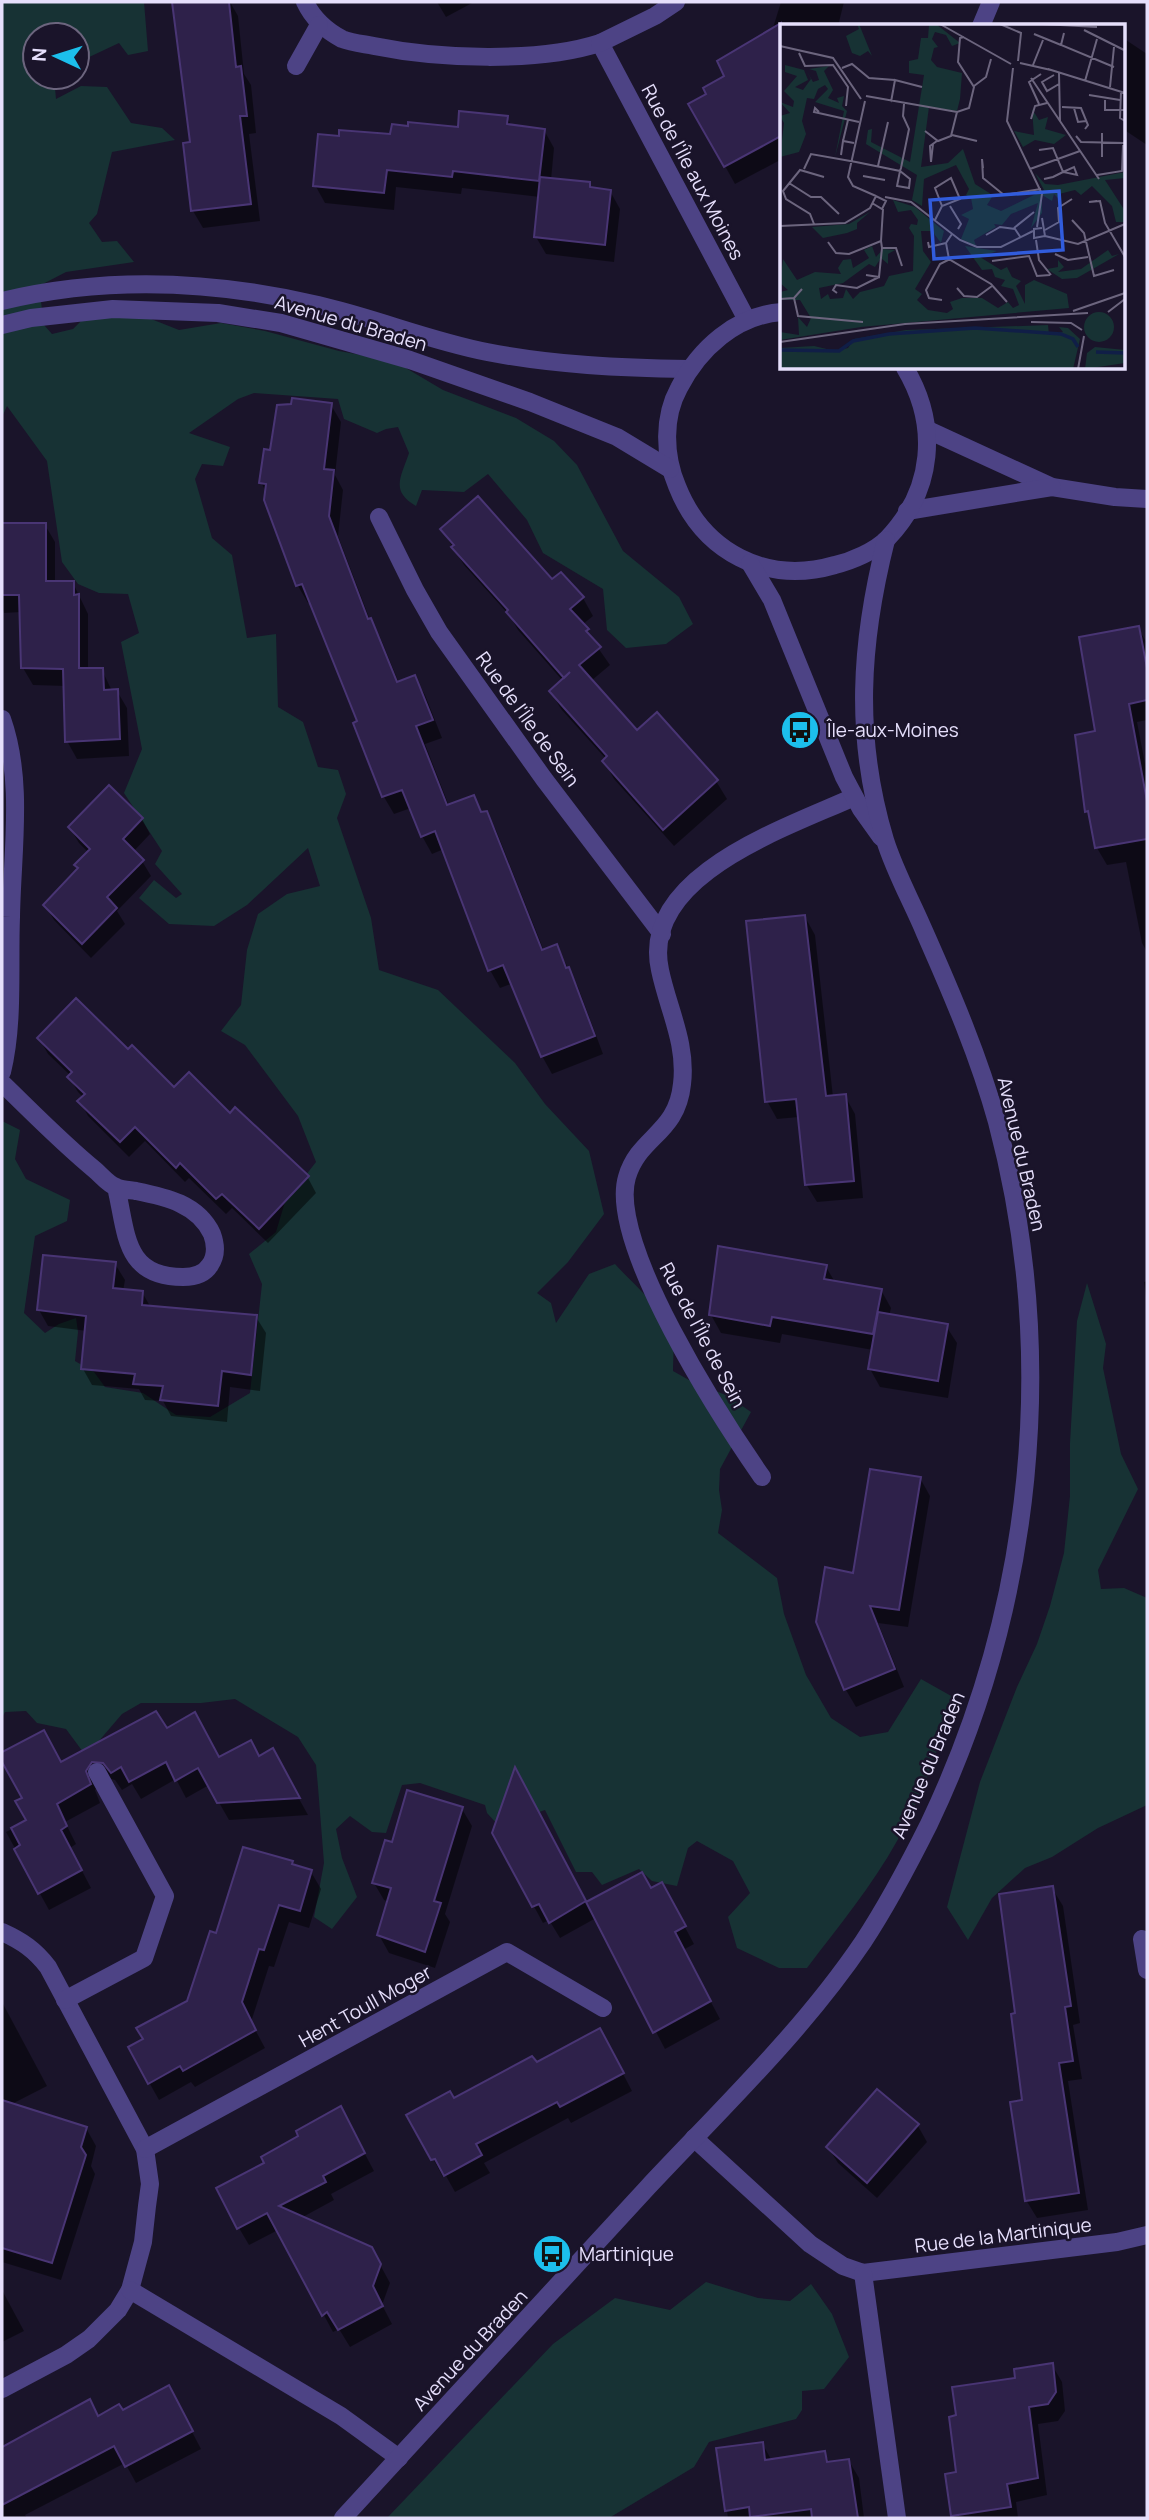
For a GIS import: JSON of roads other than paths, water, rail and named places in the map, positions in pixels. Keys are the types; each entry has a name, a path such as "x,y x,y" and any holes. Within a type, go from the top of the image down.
{"street":[{"path":"305,2 320,25 345,40 394,50 507,56 547,54 600,43 655,16 676,2"},
{"path":"982,24 991,2"},
{"path":"296,66 320,25"},
{"name":"Rue de l'Île aux Moines","path":"600,43 747,320"},
{"name":"Avenue du Braden","path":"2,301 87,286 177,285 233,290 320,305 487,352 537,360 623,368 689,369"},
{"name":"Avenue du Braden","path":"2,325 31,318 113,309 218,313 281,323 410,360 530,402 617,437 670,468"},
{"path":"780,312 747,320 714,340 689,369 677,392 670,417 667,443 670,468 686,508 713,541 750,563 782,571 816,571 849,561 886,540 907,511 920,486 927,459 928,430 921,398 906,369"},
{"path":"928,430 1052,487 1147,499"},
{"path":"907,511 1052,487"},
{"name":"Rue de l'Île de Sein","path":"379,517 439,632 544,779 662,933"},
{"name":"Avenue du Braden","path":"886,540 869,617 862,693 871,782 886,845"},
{"name":"Avenue du Braden","path":"343,2518 823,1996 866,1938 899,1883 944,1791 966,1735 989,1667 1018,1550 1029,1444 1030,1331 1022,1241 996,1118 960,1013 886,845 854,797 772,600 750,563"},
{"path":"2,719 10,742 14,780 9,997 2,1072"},
{"name":"Rue de l'Île de Sein","path":"762,1477 705,1389 657,1300 630,1232 623,1196 632,1163 645,1145 673,1118 681,1099 684,1067 680,1037 660,969 659,949 662,933 676,900 704,875 761,838 854,797"},
{"path":"2,1083 76,1155 116,1187 171,1199 194,1212 205,1223 215,1246 214,1259 205,1271 199,1275 170,1277 144,1267 137,1261 127,1244 116,1187"},
{"path":"65,2000 144,1958 164,1896 97,1772"},
{"path":"2,1932 22,1941 37,1953 48,1967 145,2150 150,2184 143,2242 130,2290 111,2317 89,2339 66,2355 2,2389"},
{"path":"1142,1939 1147,1969"},
{"name":"Hent Toull Moger","path":"145,2150 507,1952 603,2008"},
{"path":"694,2138 810,2244 843,2266 863,2273 897,2518"},
{"name":"Rue de la Martinique","path":"863,2273 1116,2242 1147,2235"},
{"path":"130,2290 341,2416 399,2458"}],"place":[{"name":"Île-aux-Moines","path":"800,730"},
{"name":"Martinique","path":"552,2254"}]}
